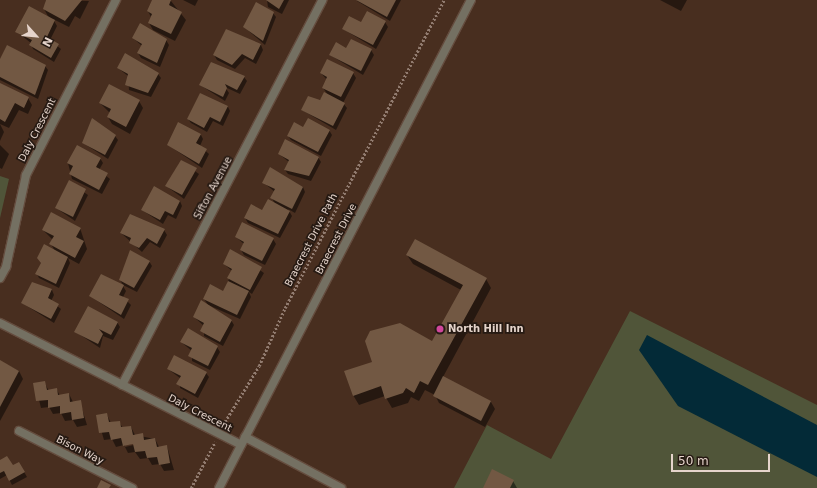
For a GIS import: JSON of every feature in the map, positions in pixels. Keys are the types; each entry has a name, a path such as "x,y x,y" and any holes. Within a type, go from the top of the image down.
{"street":[{"name":"Daly Crescent","path":"0,278 6,267 26,175 116,0"},
{"name":"Sifton Avenue","path":"122,385 322,0"},
{"name":"Braecrest Drive","path":"219,488 471,0"},
{"name":"Daly Crescent","path":"0,323 241,445"},
{"name":"Bison Way","path":"19,431 132,488"},
{"path":"245,437 341,488"}],"path":[{"name":"Braecrest Drive Path","path":"191,488 219,434 259,366 285,308 444,0"}],"green space":[{"path":"0,176 9,179 0,218"},
{"path":"630,311 817,405 817,488 454,488 487,425 551,459"}],"water":[{"path":"647,335 817,425 817,477 678,406 639,350"}],"building":[{"path":"46,0 82,0 65,21 43,9"},
{"path":"152,0 171,0 169,5 182,12 171,34 148,23 152,14 147,11"},
{"path":"266,0 284,0 279,9"},
{"path":"356,0 396,0 387,17"},
{"path":"256,2 274,12 263,41 243,27"},
{"path":"29,6 55,20 47,37 59,44 51,58 29,45 32,40 15,32"},
{"path":"367,11 386,21 373,45 342,29 349,16 361,22"},
{"path":"140,23 167,39 157,63 137,53 142,44 132,38"},
{"path":"226,29 261,44 253,60 242,54 232,65 213,55"},
{"path":"351,39 372,49 361,71 329,55 336,42 346,48"},
{"path":"7,45 46,65 35,95 0,77 0,59"},
{"path":"125,53 159,73 148,93 125,85 128,74 117,68"},
{"path":"327,59 354,72 341,97 322,88 327,77 320,73"},
{"path":"211,62 245,76 237,90 225,84 227,88 223,97 199,85"},
{"path":"0,83 29,97 24,108 15,103 5,122 0,119"},
{"path":"109,84 140,100 126,127 107,117 111,109 99,103"},
{"path":"324,92 345,103 333,126 301,110 308,96 320,100"},
{"path":"200,93 228,106 220,122 210,117 204,128 187,119"},
{"path":"92,118 116,135 105,155 82,143"},
{"path":"308,118 330,130 318,152 287,136 294,122 303,127"},
{"path":"178,122 201,134 196,143 207,149 199,164 167,145"},
{"path":"285,139 319,157 309,176 284,170 289,160 278,154"},
{"path":"77,145 101,158 96,167 108,173 99,190 69,174 73,166 67,163"},
{"path":"181,160 197,168 182,195 165,186"},
{"path":"270,167 303,187 292,209 270,198 275,189 262,183"},
{"path":"69,180 86,189 73,217 55,208"},
{"path":"154,186 180,201 173,215 165,211 160,220 141,210"},
{"path":"268,199 290,211 278,234 244,218 251,204 262,210"},
{"path":"51,212 81,228 76,237 84,241 75,258 49,244 54,236 42,230"},
{"path":"130,214 165,229 157,244 147,238 139,248 129,243 131,238 120,233"},
{"path":"242,222 274,238 262,261 240,250 244,242 235,237"},
{"path":"415,239 487,278 428,385 420,381 414,393 406,388 403,393 385,399 381,386 353,396 344,371 372,362 365,341 370,331 400,323 432,341 463,285 406,255"},
{"path":"44,244 68,257 56,284 35,274 41,263 37,258"},
{"path":"230,249 262,267 250,290 227,278 232,269 223,264"},
{"path":"130,250 150,261 134,288 119,280"},
{"path":"101,274 124,285 119,295 129,299 121,315 89,296"},
{"path":"228,281 249,291 237,315 203,299 210,284 223,291"},
{"path":"32,282 52,289 48,298 59,304 51,319 21,303"},
{"path":"201,300 232,320 220,342 200,331 204,323 193,317"},
{"path":"88,306 118,322 111,335 99,329 103,334 98,344 74,332"},
{"path":"188,328 218,346 208,366 188,356 192,348 180,342"},
{"path":"174,355 207,372 195,394 176,384 181,376 167,369"},
{"path":"0,360 19,371 0,407"},
{"path":"443,376 491,401 481,421 433,396"},
{"path":"45,381 47,390 57,388 58,395 69,393 70,402 81,400 84,418 72,420 71,412 60,414 60,406 48,408 48,400 36,401 33,383"},
{"path":"107,413 109,422 120,421 121,427 131,426 133,435 143,433 144,440 155,438 157,447 167,445 170,463 159,465 157,457 147,458 145,451 135,452 133,444 123,446 121,438 111,440 109,432 99,433 96,415"},
{"path":"7,456 13,465 19,462 25,472 9,481 4,471 0,473 0,460"},
{"path":"492,469 514,480 510,488 483,488"},
{"path":"101,480 111,485 109,488 97,488"}],"place":[{"name":"North Hill Inn","path":"440,329"}]}
